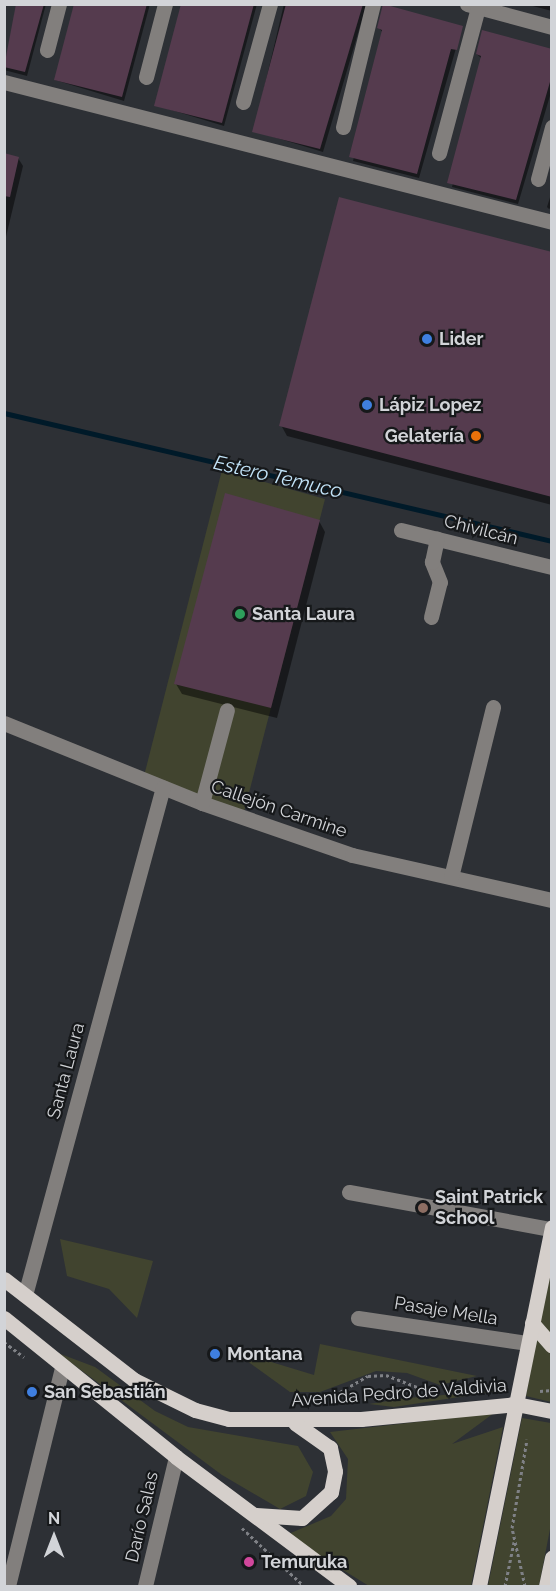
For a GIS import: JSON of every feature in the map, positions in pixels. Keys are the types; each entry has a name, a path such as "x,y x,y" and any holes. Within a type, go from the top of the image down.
{"main road":[{"path":"479,1587 551,1228"},
{"name":"Avenida Pedro de Valdivia","path":"4,1279 166,1398 229,1419 284,1421 516,1404 552,1411"},
{"path":"4,1318 176,1457 349,1587"},
{"path":"532,1323 552,1346"},
{"path":"253,1514 292,1520 311,1515 334,1482 334,1458 325,1440 302,1424 284,1421"},
{"path":"546,1587 552,1558"}],"street":[{"path":"47,50 59,4"},
{"path":"146,77 165,4"},
{"path":"243,102 270,4"},
{"path":"343,127 374,4"},
{"path":"440,153 475,6 552,27"},
{"path":"4,82 552,222"},
{"path":"538,179 552,127"},
{"name":"Chivilcán","path":"401,530 552,567"},
{"path":"431,617 440,582 432,562 437,539"},
{"path":"451,877 494,707"},
{"path":"202,803 227,710"},
{"name":"Callejón Carmine","path":"4,723 202,803 352,855 552,900"},
{"name":"Santa Laura","path":"25,1295 163,787"},
{"path":"349,1192 551,1228"},
{"name":"Pasaje Mella","path":"358,1318 528,1343"},
{"path":"8,1587 62,1367"},
{"name":"Darío Salas","path":"145,1587 176,1457"}],"path":[{"path":"340,1392 368,1376 386,1375 425,1390"},
{"path":"531,1407 538,1392 552,1390"},
{"path":"505,1587 514,1540 527,1436"},
{"path":"514,1540 523,1563 525,1587"}],"green space":[{"name":"Santa Laura","path":"222,470 325,499 244,812 144,776"},
{"path":"60,1239 153,1261 137,1318 109,1289 67,1276"},
{"path":"551,1260 551,1402 526,1396"},
{"path":"320,1344 477,1376 440,1385 407,1373 376,1371 320,1392 290,1392 247,1361 248,1355 314,1375"},
{"path":"58,1353 95,1367 155,1411 188,1427 298,1446 313,1472 306,1496 280,1509 222,1475"},
{"path":"505,1390 394,1407 369,1404 407,1398"},
{"path":"494,1413 452,1444 503,1427 471,1586 369,1586 286,1535 331,1516 346,1499 348,1459 330,1432"},
{"path":"522,1418 551,1423 551,1524 539,1586 488,1586"}],"building":[{"path":"16,4 44,4 25,72 4,67"},
{"path":"74,4 147,4 122,97 54,80"},
{"path":"181,4 254,4 222,123 154,106"},
{"path":"286,4 363,4 320,149 252,132"},
{"path":"383,4 463,26 457,50 451,49 417,174 349,157 382,30 377,28"},
{"path":"482,30 552,49 552,75 516,200 447,183 481,56 476,54"},
{"path":"4,153 19,157 10,197 4,196"},
{"name":"Lider","path":"339,197 552,252 552,497 279,426"},
{"path":"225,493 320,520 271,708 174,684"}],"waterway":[{"name":"Estero Temuco","path":"4,413 552,541"}],"place":[{"name":"Lider","path":"427,339"},
{"name":"Lápiz Lopez","path":"367,405"},
{"name":"Gelatería","path":"476,436"},
{"name":"Santa Laura","path":"240,614"},
{"name":"Saint Patrick School","path":"423,1208"},
{"name":"Montana","path":"215,1354"},
{"name":"San Sebastián","path":"32,1392"},
{"name":"Temuruka","path":"249,1562"}]}
